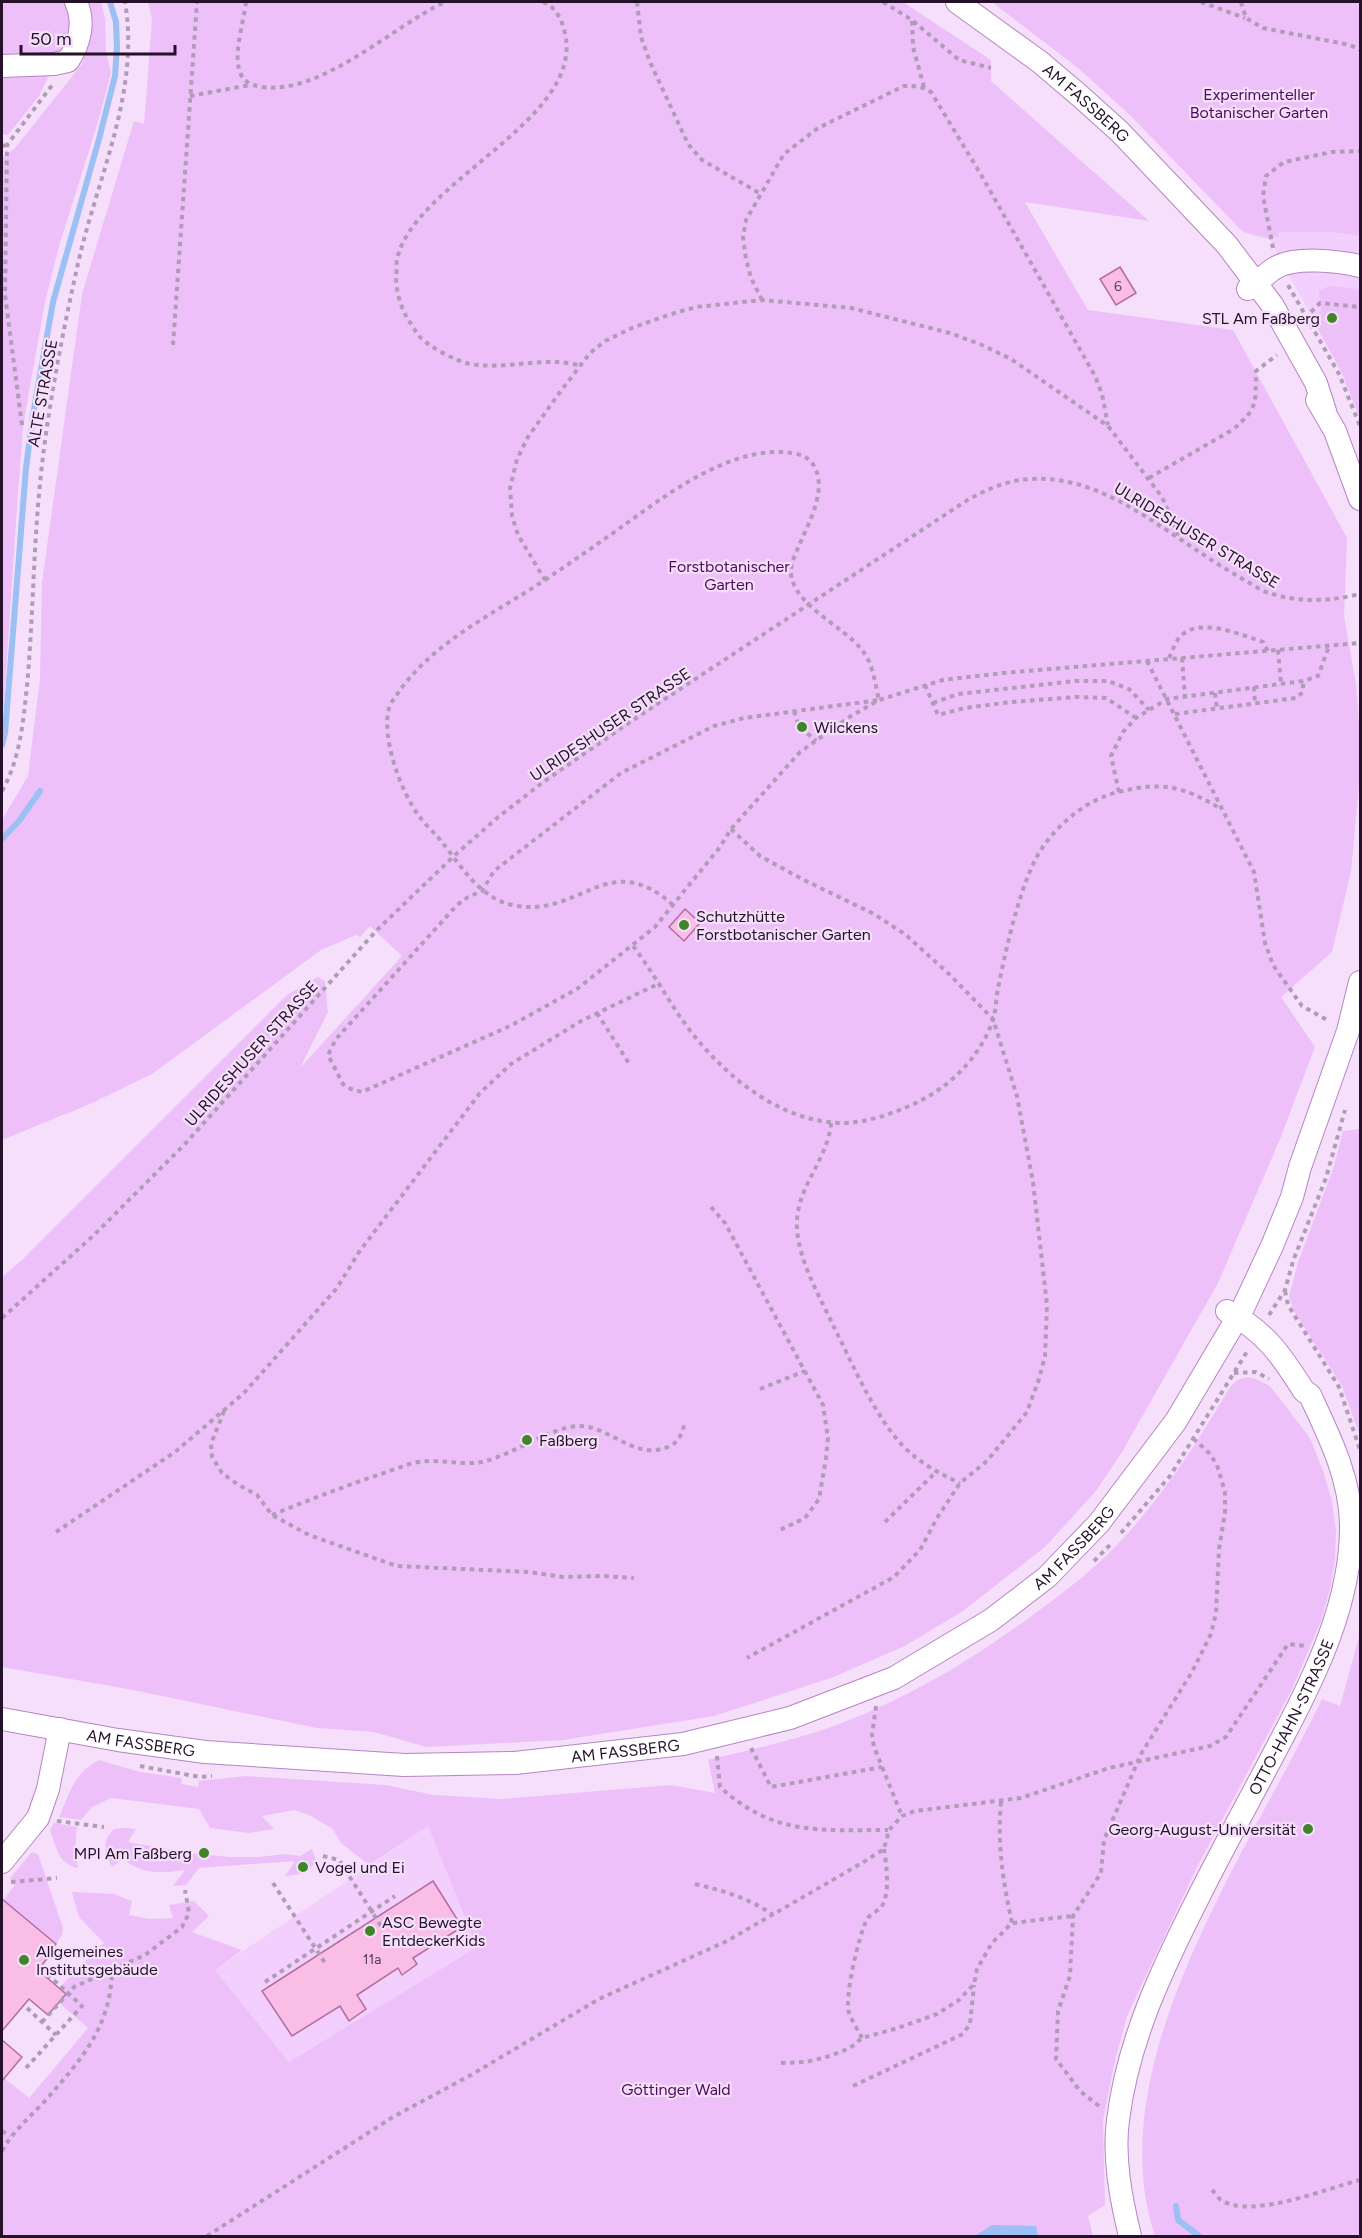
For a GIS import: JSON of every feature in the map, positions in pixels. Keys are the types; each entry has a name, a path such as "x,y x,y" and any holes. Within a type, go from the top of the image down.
{"street":[{"path":"2,66 54,64 68,61 80,35 81,19 76,2"},
{"name":"AM FASSBERG","path":"957,2 1040,62 1080,96 1120,132 1202,220 1253,286 1325,411 1335,431 1360,499"},
{"path":"1253,286 1278,266 1307,261 1325,261 1360,266"},
{"path":"1253,286 1310,272 1360,272"},
{"name":"AM FASSBERG","path":"2,1719 118,1740 205,1752 404,1765 515,1763 683,1744 790,1718 894,1678 991,1620 1055,1570 1099,1523 1151,1452 1168,1414 1235,1309 1284,1194 1300,1167 1354,1033 1360,982"},
{"name":"OTTO-HAHN-STRASSE","path":"1130,2236 1122,2203 1118,2165 1118,2121 1127,2069 1144,2014 1162,1971 1212,1870 1304,1696 1351,1598 1349,1560 1351,1522 1346,1483 1341,1465 1310,1395 1304,1391 1272,1344 1235,1309"},
{"path":"2,1862 38,1818 48,1789 60,1729"}],"path":[{"name":"ALTE STRASSE","path":"2,791 11,775 20,742 24,715 31,649 37,519 48,423 80,257 121,108 129,56 129,30 125,2"},
{"path":"173,345 197,2"},
{"path":"246,2 238,68 242,77 250,85"},
{"path":"190,96 250,85 272,88 295,85 321,75 367,50 427,10 445,2"},
{"path":"543,2 548,4 562,19 567,41 565,61 554,86 537,111 516,132 425,212 413,227 407,235 397,260 396,288 406,316 420,337 448,356 470,364 557,362 580,365"},
{"path":"637,2 640,37 688,144 702,160 761,194"},
{"path":"883,2 912,20 959,60 991,68"},
{"path":"1200,2 1245,18 1263,28 1350,45 1360,50"},
{"path":"1241,2 1245,18"},
{"path":"912,20 913,47 925,88"},
{"path":"22,425 5,295 7,145 68,61"},
{"path":"762,300 751,278 743,237 746,220 784,154 818,128 904,86 925,88 931,92 980,173 1095,376 1102,394 1108,426"},
{"path":"2,146 7,145"},
{"path":"1278,266 1263,196 1266,176 1284,162 1332,152 1360,151"},
{"path":"545,580 518,535 512,516 510,489 518,459 528,437 580,365 605,341 668,315 696,307 762,300 851,308 950,333 1011,359 1108,426 1162,497 1180,539"},
{"path":"1320,303 1360,307"},
{"path":"1149,478 1232,430 1243,421 1256,401 1256,371 1260,366"},
{"path":"673,905 646,885 626,880 603,884 573,898 533,907 497,901 482,891 417,814 404,789 393,759 388,735 389,707 408,679 434,654 656,502 699,476 745,457 772,452 806,456 816,469 819,483 814,509 793,560 790,574 797,590 810,605 862,649 869,663 879,700"},
{"name":"ULRIDESHUSER STRASSE","path":"2,1318 94,1235 185,1144 376,931 454,856 542,783 810,605 855,572 969,499 1010,481 1050,479 1077,484 1101,492 1127,506 1263,591 1282,598 1302,601 1326,601 1360,594"},
{"path":"1168,659 1180,636 1194,629 1220,627 1263,642 1268,651"},
{"path":"879,700 800,752 731,829 720,847 655,927 577,989 500,1031 362,1092 343,1084 328,1055 336,1039 457,905 482,891 494,871 621,773 714,726 744,718 879,700 943,680 1360,643"},
{"path":"1119,792 1111,756 1123,732 1136,718 1167,699 1303,681 1318,676 1329,646"},
{"path":"1278,650 1281,684"},
{"path":"1182,658 1185,697"},
{"path":"1147,661 1254,872 1265,943 1273,965 1302,1006 1354,1033"},
{"path":"933,703 968,693 1075,681 1108,681 1129,689 1149,710"},
{"path":"1174,714 1296,698 1303,692 1303,681"},
{"path":"925,685 938,716 965,708 1076,697 1106,698 1136,718"},
{"path":"1254,687 1255,704"},
{"path":"1215,693 1217,709"},
{"path":"794,711 799,726 816,741"},
{"path":"633,946 699,1042 749,1089 803,1116 831,1122 848,1123 870,1120 927,1099 961,1073 978,1049 993,1019 1020,901 1034,861 1053,834 1080,810 1110,794 1132,788 1166,786 1197,795 1221,809"},
{"path":"731,829 760,856 874,914 906,936 950,975 993,1019 1017,1096 1034,1182 1047,1305 1045,1356 1027,1412 987,1461 960,1483 937,1518 920,1550 894,1577 747,1658"},
{"path":"56,1532 174,1452 244,1393 336,1288 359,1252 480,1093 510,1064 597,1013 660,983"},
{"path":"597,1013 630,1065"},
{"path":"1345,1109 1326,1178 1293,1261 1285,1290 1287,1305 1339,1387 1360,1450"},
{"path":"831,1122 830,1138 807,1181 798,1206 797,1229 801,1251 811,1280 880,1416 902,1444 936,1472 960,1483"},
{"path":"711,1207 725,1223 823,1405 828,1438 819,1499 805,1518 780,1530"},
{"path":"760,1389 805,1371"},
{"path":"1093,1562 1170,1476 1233,1373"},
{"path":"225,1409 211,1444 212,1457 222,1473 257,1495 272,1515 309,1535 397,1566 529,1572 563,1577 634,1578"},
{"path":"272,1515 321,1494 418,1462 486,1461 551,1434 579,1426 598,1430 642,1450 663,1449 676,1443 684,1431 685,1421"},
{"path":"1118,2121 1080,2091 1056,2059 1058,2011 1070,1976 1073,1916 1101,1873 1104,1840 1141,1754 1204,1651 1216,1613 1219,1549 1226,1513 1225,1492 1217,1465 1209,1453 1193,1438"},
{"path":"885,1522 936,1472"},
{"path":"862,2038 849,2013 847,1999 849,1983 867,1917 881,1907 886,1890 887,1867 884,1849 889,1830 902,1816 932,1807 1001,1802 1021,1798 1109,1768 1210,1746 1226,1737 1288,1644 1310,1647"},
{"path":"867,1704 876,1701 872,1735 902,1816"},
{"path":"749,1743 771,1787 882,1767"},
{"path":"716,1752 720,1787 738,1803 758,1815 785,1826 810,1829 889,1830"},
{"path":"136,1765 200,1777 222,1775"},
{"path":"1001,1802 998,1829 999,1852 1003,1884 1012,1923"},
{"path":"38,1818 104,1827"},
{"path":"207,2236 393,2117 599,1998 727,1941 884,1849"},
{"path":"323,1856 339,1860 381,1926"},
{"path":"2,1882 57,1878"},
{"path":"273,1883 326,1963"},
{"path":"695,1884 740,1896 755,1902 773,1915"},
{"path":"42,2022 74,1986 145,1954 182,1928 189,1913 185,1890"},
{"path":"265,1982 395,1896"},
{"path":"853,2086 963,2034 970,2024 977,1968 992,1943 1012,1923 1073,1916"},
{"path":"2,2151 10,2136 44,2102 93,2042 103,2022 109,2001 112,1970"},
{"path":"26,2068 82,2006 45,1972"},
{"path":"781,2063 806,2062 830,2056 850,2048 862,2038 937,2014 959,2000 974,1984"},
{"path":"27,2008 56,2035"},
{"path":"2,2131 10,2136"},
{"path":"1212,2190 1221,2200 1255,2207 1280,2203 1360,2180"}],"shaded area":[{"path":"1279,232 1332,232 1360,236 1360,418 1342,373 1270,240 1254,236 1270,237"},
{"name":"ASC Bewegte EntdeckerKids","path":"428,1826 477,1947 289,2062 215,1970"}],"green space":[{"path":"2,2 71,2 73,42 54,57 2,61"},
{"path":"83,2 101,2 105,18 106,52 111,73 59,246 45,302 30,386 23,429 2,733 2,158 15,148 82,64 90,40 91,25"},
{"name":"Forstbotanischer Garten","path":"148,2 903,2 991,60 991,81 1149,221 1025,202 1088,310 1233,330 1347,538 1344,616 1356,684 1360,735 1360,775 1351,871 1332,952 1281,997 1315,1047 1280,1139 1218,1283 1122,1452 1096,1491 1045,1547 963,1611 905,1646 831,1678 714,1716 563,1740 426,1747 374,1732 317,1728 128,1689 2,1667 2,1277 22,1260 287,995 318,977 325,981 328,1012 300,1068 402,956 370,926 360,937 356,935 321,950 152,1074 90,1104 2,1140 2,820 28,776 40,679 42,583 82,294 134,121 144,124 152,20"},
{"name":"Experimenteller Botanischer Garten","path":"992,2 1360,2 1360,236 1332,232 1279,232 1278,237 1269,237 1242,231 1130,115 1078,68"},
{"path":"2,70 51,71 39,96 8,135 2,134"},
{"path":"1330,286 1360,289 1360,419 1342,373 1314,322 1315,315 1321,311 1319,290"},
{"path":"1360,1129 1360,1436 1342,1386 1294,1311 1289,1297 1298,1262 1333,1169 1343,1131"},
{"name":"Göttinger Wald","path":"1247,1377 1270,1386 1310,1438 1332,1501 1336,1530 1331,1585 1321,1621 1292,1689 1196,1869 1127,2016 1115,2060 1103,2121 1105,2205 1088,2216 1093,2236 2,2236 2,2081 4,2078 29,2098 88,2028 58,2002 59,1988 104,1943 79,1917 72,1892 114,1894 132,1901 129,1915 150,1919 173,1918 169,1905 194,1901 209,1916 192,1932 242,1950 215,1970 289,2062 477,1947 428,1826 369,1865 341,1843 333,1829 309,1815 294,1810 262,1816 274,1829 249,1833 210,1828 199,1809 111,1798 92,1807 81,1820 59,1817 78,1777 91,1765 99,1760 140,1772 182,1778 181,1784 198,1787 199,1781 246,1776 385,1785 434,1795 502,1799 671,1785 715,1793 708,1760 807,1735 865,1714 915,1690 987,1647 1071,1586 1107,1555 1144,1515 1183,1462 1230,1387 1237,1380"},
{"name":"Georg-August-Universität","path":"1359,1637 1360,2236 1155,2236 1143,2169 1146,2100 1163,2030 1190,1959 1222,1890 1322,1699 1340,1706"},
{"path":"54,1823 77,1827 75,1848 78,1868 71,1866 59,1854 50,1830"},
{"path":"114,1829 136,1829 128,1842 189,1853 230,1857 286,1854 300,1856 312,1849 316,1860 307,1871 285,1876 295,1861 199,1868 186,1885 173,1886 185,1870 152,1872 137,1868 123,1859 112,1867 106,1852 107,1838"},
{"path":"32,1852 38,1854 63,1928 62,1935 56,1944 3,1900 15,1885 10,1878"}],"water":[{"path":"992,2225 1036,2226 1038,2236 975,2236"}],"building":[{"path":"1120,267 1136,293 1116,305 1100,279"},
{"name":"Schutzhütte Forstbotanischer Garten","path":"685,909 700,923 684,941 669,927"},
{"path":"433,1881 462,1927 413,1958 417,1964 402,1975 398,1968 357,1995 366,2009 349,2021 340,2006 292,2036 262,1991"},
{"name":"Allgemeines Institutsgebäude","path":"2,1899 56,1944 38,1970 66,1994 48,2015 29,1999 2,2031"},
{"path":"2,2040 22,2057 2,2081"}],"waterway":[{"path":"2,745 5,733 26,468 33,415 53,302 115,76 116,22 110,2"},
{"path":"2,839 19,821 40,791"},
{"path":"1176,2206 1178,2220 1199,2236"}],"place":[{"name":"STL Am Faßberg","path":"1332,318"},
{"name":"Wilckens","path":"802,727"},
{"name":"Schutzhütte Forstbotanischer Garten","path":"684,925"},
{"name":"Faßberg","path":"527,1440"},
{"name":"Georg-August-Universität","path":"1308,1829"},
{"name":"MPI Am Faßberg","path":"204,1853"},
{"name":"Vogel und Ei","path":"303,1867"},
{"name":"ASC Bewegte EntdeckerKids","path":"370,1931"},
{"name":"Allgemeines Institutsgebäude","path":"24,1960"}]}
